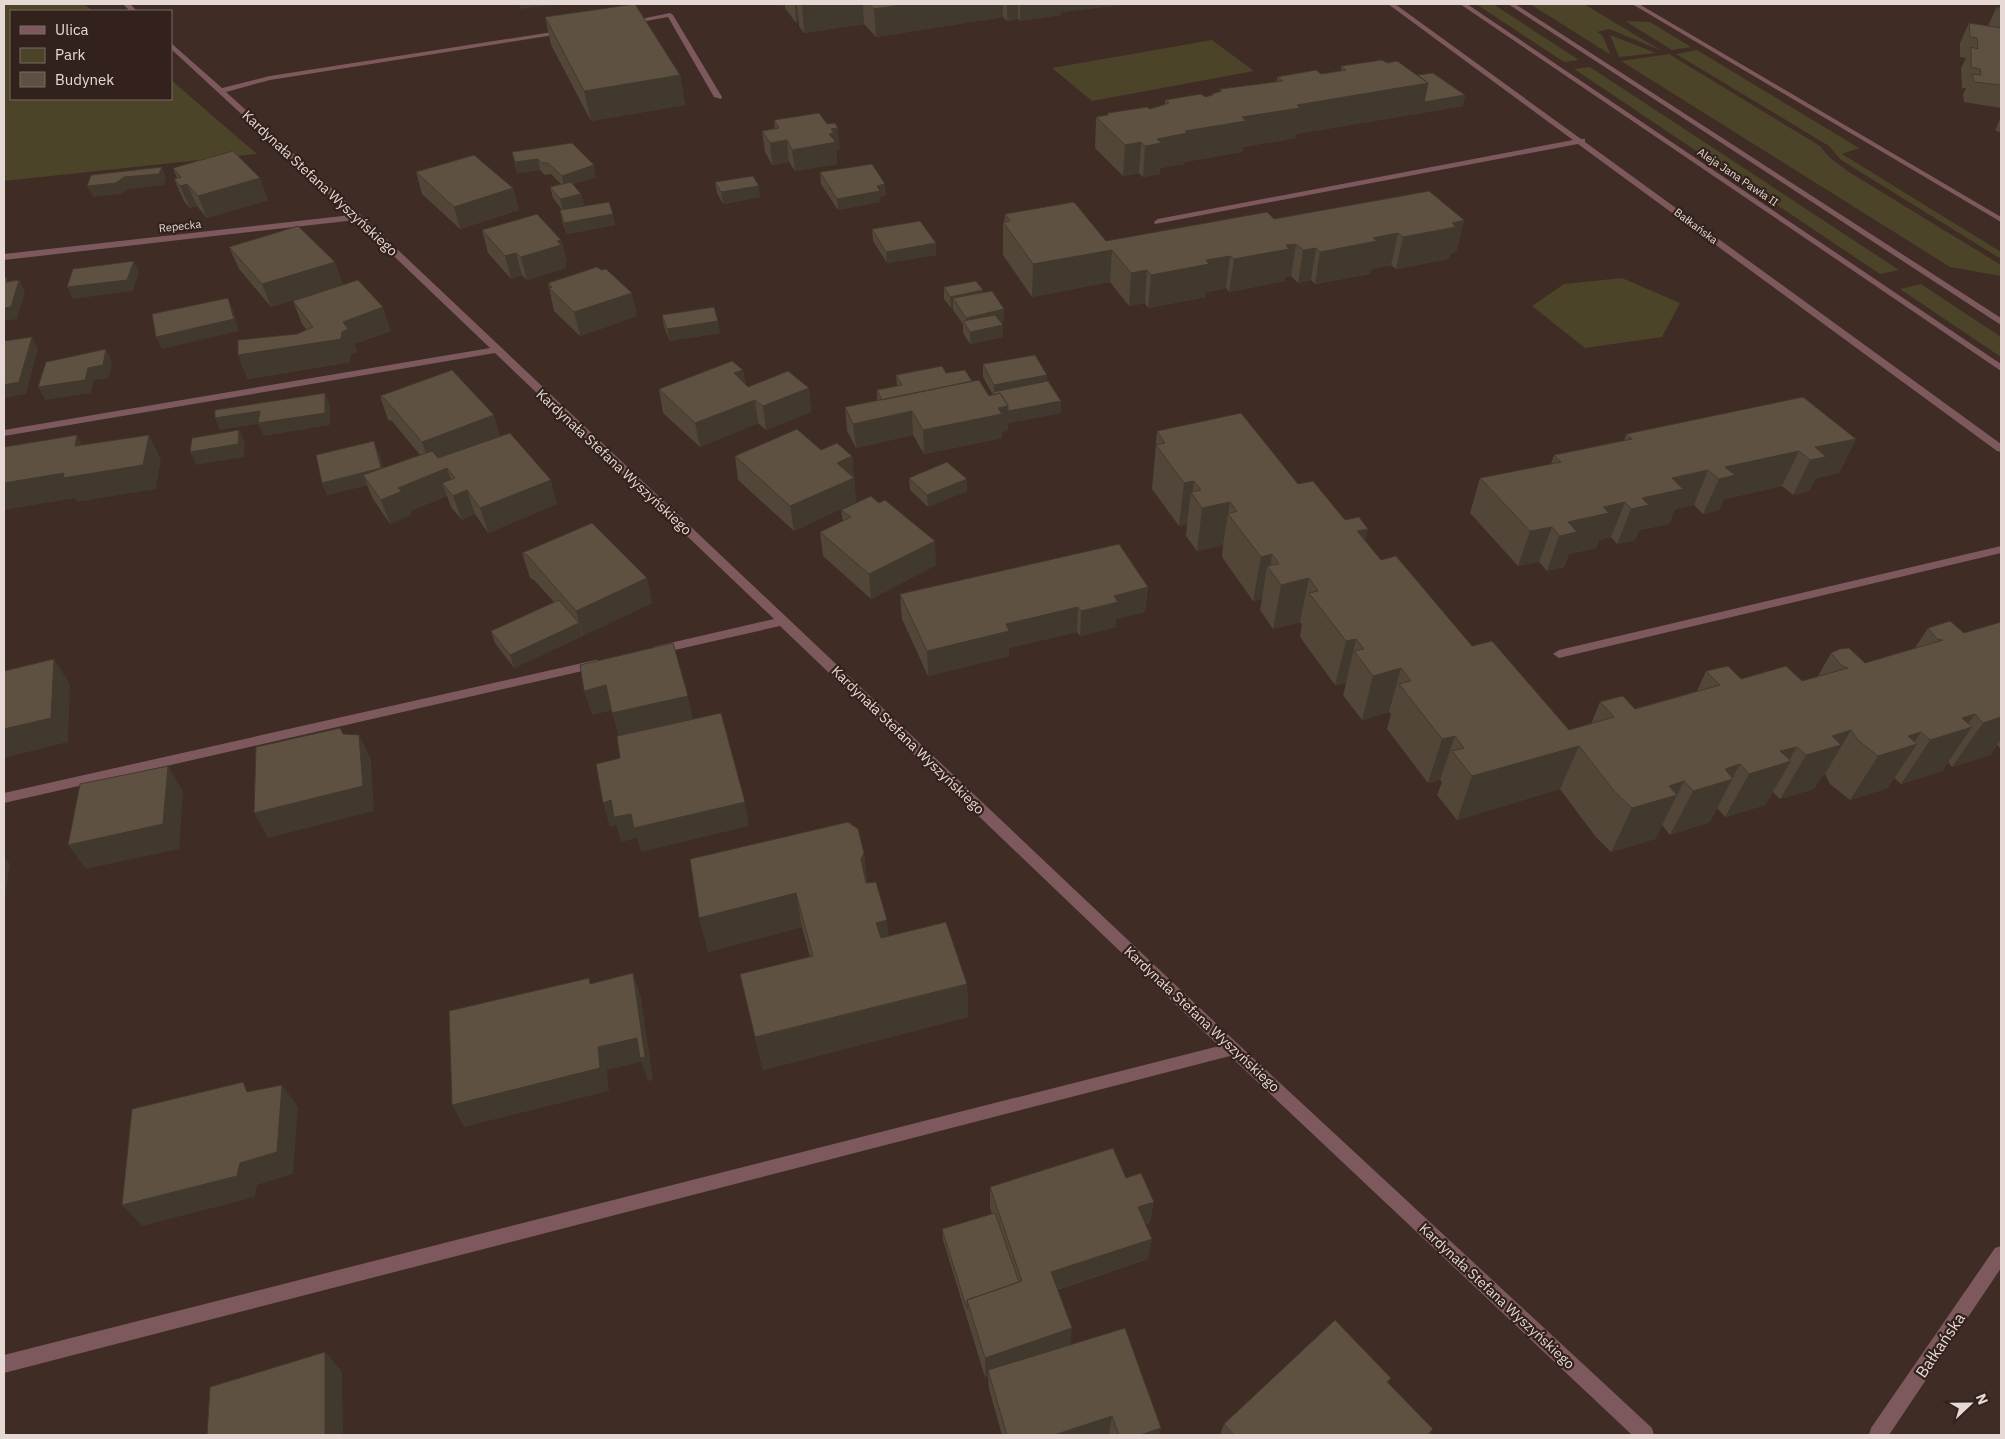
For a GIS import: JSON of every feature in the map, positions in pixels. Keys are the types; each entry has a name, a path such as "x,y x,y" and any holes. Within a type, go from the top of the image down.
{"street":[{"name":"Bałkańska","path":"1391,4 1582,141 1798,302 2001,449"},
{"name":"Aleja Jana Pawła II","path":"1464,4 2001,368"},
{"name":"Aleja Jana Pawła II","path":"1511,4 2001,322"},
{"path":"1635,4 2001,220"},
{"path":"621,23 670,15 718,97"},
{"path":"220,90 270,78 572,31"},
{"name":"Kardynała Stefana Wyszyńskiego","path":"172,46 358,217 1233,1049 1645,1435"},
{"path":"1158,222 1582,141"},
{"name":"Repecka","path":"4,257 358,217"},
{"path":"4,433 496,350"},
{"path":"1559,654 2001,549"},
{"path":"645,653 783,621"},
{"path":"4,798 606,662"},
{"path":"4,1364 1233,1049"},
{"name":"Bałkańska","path":"1878,1435 2001,1254"}],"green space":[{"path":"4,4 84,4 92,10 10,10 10,100 172,100 172,81 257,154 4,181"},
{"path":"1476,4 1493,4 1579,60 1564,62"},
{"path":"1530,4 1584,4 1662,51 1609,29 1597,32 1602,35 1611,55"},
{"path":"1625,21 1650,22 1691,47 1672,50"},
{"path":"1610,35 1656,53 1619,57"},
{"path":"1212,40 1254,71 1092,101 1052,68"},
{"path":"1697,50 1859,148 1842,154 2001,252 2001,259 1841,160 1829,146 1676,54"},
{"path":"1669,54 1820,146 1829,157 1849,172 2001,265 2001,276 1950,267 1621,61"},
{"path":"1590,67 1899,270 1880,274 1574,69"},
{"path":"1622,278 1680,303 1662,337 1585,348 1532,306 1564,284"},
{"path":"1921,284 2001,337 2001,357 1900,289"}],"building":[{"path":"635,4 680,75 584,91 545,17"},
{"path":"869,4 907,4 874,9"},
{"path":"1969,23 2001,28 2001,85 1974,82 1972,74 1981,75 1980,69 1971,67 1971,47 1978,49 1977,38 1970,37"},
{"path":"1382,60 1387,63 1397,61 1428,83 1297,105 1300,108 1242,117 1246,121 1185,131 1187,133 1157,139 1162,143 1145,146 1141,142 1125,145 1096,117 1108,115 1108,113 1147,107 1150,109 1169,103 1165,100 1201,94 1205,97 1222,91 1220,89 1283,81 1277,77 1316,70 1321,74 1346,70 1341,66"},
{"path":"1433,73 1465,95 1424,102 1428,83 1418,75"},
{"path":"819,113 827,124 835,123 838,128 831,129 834,133 829,134 836,142 792,150 787,140 770,143 762,131 779,128 774,120"},
{"path":"572,143 594,165 562,176 548,163 542,163 538,159 515,162 512,152"},
{"path":"233,151 260,178 198,196 187,184 180,186 174,179 181,177 173,168"},
{"path":"474,155 513,188 454,207 416,172"},
{"path":"872,164 885,184 877,186 880,191 837,199 820,172"},
{"path":"162,167 159,174 124,177 116,183 87,186 91,175"},
{"path":"753,176 759,186 721,192 715,182"},
{"path":"571,182 581,194 560,199 550,187"},
{"path":"1429,191 1464,220 1452,223 1456,227 1403,237 1398,233 1373,238 1377,241 1320,252 1316,248 1303,250 1296,244 1286,245 1289,249 1234,259 1230,256 1206,260 1209,264 1151,275 1147,270 1131,273 1112,250 1033,264 1003,222 1010,221 1005,214 1074,202 1106,241 1267,212 1274,219"},
{"path":"609,202 613,214 564,223 560,210"},
{"path":"537,214 561,240 557,241 561,245 521,257 516,253 505,256 482,230"},
{"path":"920,221 936,243 886,252 872,229"},
{"path":"298,226 335,262 262,284 229,247"},
{"path":"134,261 127,280 67,287 73,269"},
{"path":"597,267 601,270 606,269 632,293 574,312 549,288 552,287 548,283"},
{"path":"7,277 6,282 19,280 11,307 4,308 4,278"},
{"path":"358,280 383,307 343,322 348,329 342,332 341,339 238,355 238,340 297,334 313,327 293,301"},
{"path":"976,281 983,290 950,297 944,287"},
{"path":"992,291 1004,309 966,318 953,298"},
{"path":"228,298 234,319 156,337 152,314"},
{"path":"714,307 718,321 667,329 662,315"},
{"path":"995,315 1003,325 970,332 963,321"},
{"path":"32,337 19,382 4,385 4,341"},
{"path":"106,349 103,365 88,368 85,380 38,387 46,362"},
{"path":"1035,355 1047,375 994,385 983,364"},
{"path":"732,361 743,370 734,373 748,387 788,371 809,388 763,406 755,400 695,423 659,389"},
{"path":"942,366 946,373 965,370 972,381 882,400 877,390 902,385 896,375"},
{"path":"452,370 494,415 422,442 384,398 380,396"},
{"path":"979,380 989,396 1000,393 1008,406 998,408 1002,414 923,430 912,411 853,424 845,407"},
{"path":"1048,381 1061,401 1008,411 1008,406 1000,393 994,395 993,392"},
{"path":"325,393 325,413 258,423 260,411 215,418 215,410"},
{"path":"1803,397 1856,439 1815,447 1826,457 1810,460 1799,451 1725,467 1735,475 1719,479 1708,470 1672,478 1683,489 1642,498 1649,505 1631,509 1625,502 1603,507 1609,513 1568,522 1577,532 1559,536 1552,527 1530,531 1480,478 1561,462 1554,455 1632,439 1626,434"},
{"path":"1241,413 1298,484 1313,481 1345,520 1359,517 1368,529 1357,531 1381,560 1396,556 1472,646 1492,641 1569,730 1614,717 1600,702 1623,696 1635,709 1720,685 1706,671 1728,666 1741,679 1786,666 1802,681 1848,668 1842,666 1831,653 1840,649 1849,648 1865,663 1943,640 1937,639 1928,628 1950,621 1964,633 2001,622 2001,717 1983,723 1975,714 1962,718 1972,727 1930,740 1921,732 1908,736 1917,744 1878,756 1858,740 1851,730 1832,736 1841,745 1806,755 1797,747 1780,751 1791,761 1749,774 1740,764 1725,769 1733,779 1693,791 1684,781 1669,786 1677,795 1632,808 1615,792 1579,746 1472,776 1452,751 1464,748 1455,736 1442,739 1399,684 1411,681 1401,668 1373,676 1354,651 1364,649 1356,639 1346,641 1309,593 1318,591 1309,578 1281,585 1267,566 1279,564 1272,554 1261,557 1228,514 1237,511 1230,502 1202,508 1191,492 1201,490 1194,481 1184,483 1156,445 1165,443 1157,431"},
{"path":"797,429 821,450 837,443 852,456 837,463 854,478 790,506 735,456"},
{"path":"239,430 238,444 190,452 192,438"},
{"path":"510,433 551,480 480,508 467,490 453,496 442,483 455,478 447,468 398,488 402,491 381,500 363,475 432,451 438,458"},
{"path":"77,435 75,446 149,435 143,465 63,478 64,473 4,483 4,447"},
{"path":"374,441 381,468 322,483 316,455"},
{"path":"947,462 967,479 927,495 909,478"},
{"path":"871,496 879,503 885,500 935,541 869,574 820,532 851,517 841,510"},
{"path":"592,523 647,578 576,611 528,556 522,553"},
{"path":"1119,544 1148,587 1114,596 1118,602 1081,611 1078,607 1006,624 1009,631 927,651 900,594"},
{"path":"559,600 579,623 510,655 491,631"},
{"path":"673,643 688,696 612,713 606,685 584,691 580,665"},
{"path":"54,659 51,718 4,729 4,671"},
{"path":"721,713 745,802 634,828 631,814 614,817 611,800 603,803 596,764 620,758 617,736"},
{"path":"340,728 343,734 359,735 363,786 254,813 256,747"},
{"path":"168,766 163,824 68,845 80,784"},
{"path":"848,822 858,829 864,853 861,859 866,883 876,882 887,920 876,923 881,938 946,922 967,984 755,1037 740,974 813,956 796,893 699,918 690,859"},
{"path":"633,973 645,1057 640,1058 637,1038 598,1047 600,1068 452,1105 449,1011 589,978 590,984"},
{"path":"243,1082 247,1092 282,1085 277,1152 240,1163 237,1176 122,1205 132,1109"},
{"path":"1113,1148 1126,1178 1141,1173 1154,1202 1138,1207 1152,1239 1051,1272 1072,1328 985,1358 967,1300 1022,1281 990,1187"},
{"path":"995,1213 1019,1282 967,1300 967,1309 942,1229"},
{"path":"1335,1320 1391,1378 1387,1382 1433,1429 1427,1435 1234,1435 1224,1424"},
{"path":"1125,1328 1161,1428 1140,1435 1119,1435 1112,1416 1054,1435 1007,1435 988,1370"},
{"path":"325,1352 325,1435 207,1435 210,1387"}]}
